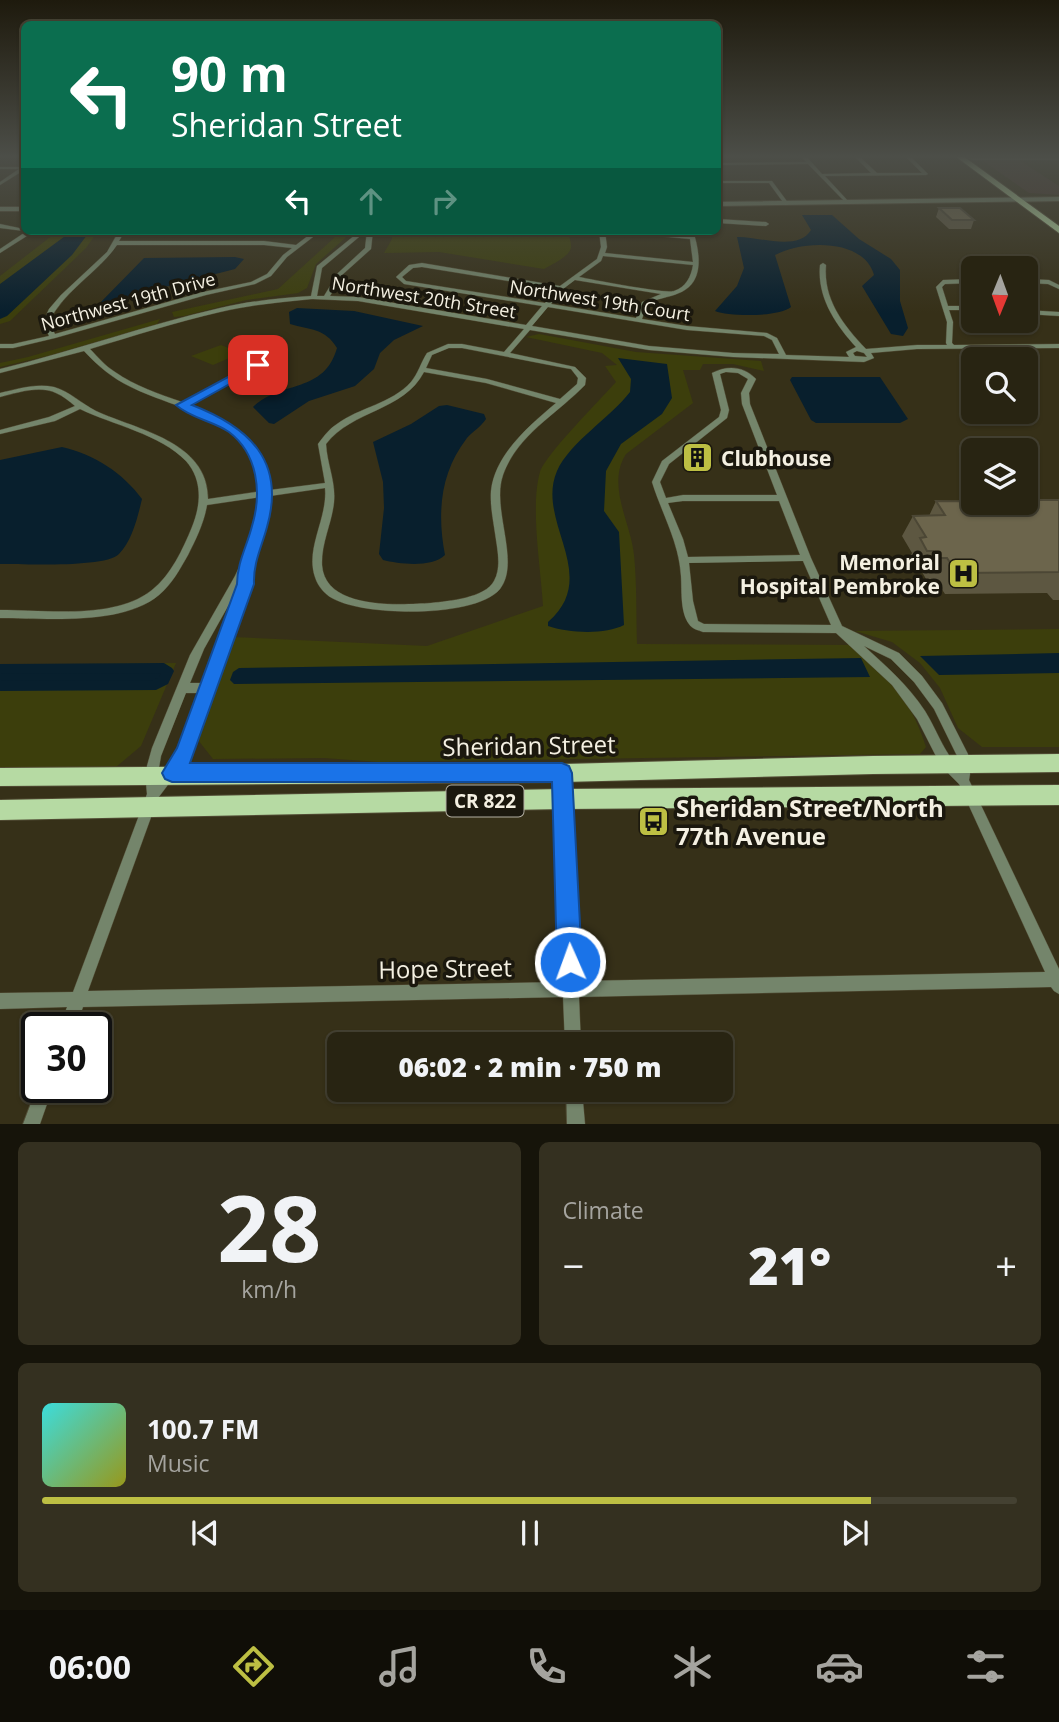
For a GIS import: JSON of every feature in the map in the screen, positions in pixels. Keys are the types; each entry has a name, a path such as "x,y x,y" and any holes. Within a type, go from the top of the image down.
{"main road":[{"path":"1029,208 1059,230"},
{"path":"1042,208 1059,220"},
{"name":"Sheridan Street","path":"0,777 151,773 562,773 945,762 967,779 1059,795"},
{"name":"Sheridan Street","path":"0,810 150,801 563,799 967,779 1059,762"}],"street":[{"path":"0,209 21,209"},
{"path":"721,221 765,223"},
{"path":"0,226 21,229"},
{"path":"0,251 26,235"},
{"path":"53,337 46,322 52,309 94,269 117,243 120,235"},
{"path":"117,243 264,243 297,247 309,235"},
{"path":"314,296 318,274 357,235"},
{"path":"327,296 332,284 368,249 370,235"},
{"path":"506,354 561,288 591,267 603,254 602,235"},
{"path":"638,321 644,303 683,288 697,264 697,250 692,235"},
{"name":"Northwest 19th Drive","path":"0,346 13,346 53,337 263,279 297,247"},
{"path":"603,254 697,264"},
{"path":"340,265 349,266"},
{"name":"Northwest 19th Court","path":"561,288 422,265 408,268 400,275 401,281 545,306 709,331 765,334 775,339 783,356"},
{"path":"823,265 821,272 825,294 846,331 867,353 896,348 1059,346"},
{"path":"573,278 668,293"},
{"path":"952,347 950,322 939,293 941,282 961,281"},
{"path":"1038,282 1049,282 1059,287"},
{"name":"Northwest 20th Street","path":"0,371 257,301 314,296 358,299 526,330 649,348 783,356 856,359 864,360 867,353 850,351 809,357"},
{"path":"158,307 173,322"},
{"path":"945,308 961,308"},
{"path":"1038,313 1059,314"},
{"path":"846,331 850,351 856,359"},
{"path":"462,346 506,354 566,366 579,373 582,378 581,385 521,439 499,476 494,514 505,562 503,575 496,588 470,602 390,607 358,604 340,598 326,588 319,576 318,562 330,499 322,453 322,444 327,435 342,422 395,400 411,387 423,370 429,354 436,349 462,346"},
{"path":"74,1012 150,801 151,773 197,651 245,569 261,524 265,495 259,458 235,430 117,377 86,349"},
{"path":"182,405 276,354"},
{"path":"423,370 487,381 562,402"},
{"path":"945,762 921,715 896,682 838,629 806,558 746,404 745,393 752,379 748,373 729,370 716,373 725,410 723,418 665,463 656,482 684,560 689,615 694,624 703,628 838,629 895,656 918,679 938,706 967,779 1058,981"},
{"path":"0,395 47,388 62,392 80,405 179,451 198,473 205,502 192,537 169,580 156,594 140,603 107,612 0,614"},
{"path":"0,432 52,419 80,405"},
{"path":"205,502 329,485"},
{"path":"664,501 683,498 783,498"},
{"path":"684,560 806,558"},
{"path":"150,801 186,753 246,584 245,569"},
{"path":"183,688 209,688"},
{"path":"562,773 572,1032"},
{"name":"Hope Street","path":"0,1001 570,988 1058,981"},
{"path":"575,1102 576,1124"},
{"path":"31,1124 39,1103"}],"shaded area":[{"path":"53,235 95,235 86,248 10,321 0,324 0,276"},
{"path":"335,235 349,235 316,264 307,288 298,293 246,300 174,317 172,312 278,289"},
{"path":"392,235 569,235 571,248 563,258 544,269 439,252 384,253"},
{"path":"160,319 157,324 0,367 0,363"},
{"path":"539,334 636,352 761,361 764,371 733,364 703,364 700,370 683,370 693,403 626,454 620,466 618,478 621,504 634,555 637,644 851,645 897,690 913,714 926,747 920,754 379,762 324,758 213,759 198,740 233,637 427,646 543,606 536,520 540,472 563,440 616,382 605,366 617,365 602,353 526,337"},
{"path":"221,345 241,353 213,365 191,356"},
{"path":"1059,629 1059,747 982,747 958,728 940,688 920,663 892,642 855,631"},
{"path":"176,663 141,746 116,767 0,768 0,665"}],"water":[{"path":"802,215 832,215 859,239 891,259 900,270 900,301 908,328 903,336 891,334 862,286 874,275 868,263 845,248 831,246 800,247 775,255 791,307 776,313 754,315 715,311 737,286 744,268 737,237 787,242 797,240 805,237 811,230"},
{"path":"67,235 87,235 72,255 7,316 0,319 0,284"},
{"path":"144,258 244,259 235,269 99,304"},
{"path":"297,308 354,311 423,326 394,340 380,353 374,369 355,386 309,401 274,424 269,423 253,407 276,393 301,385 322,373 331,363 337,348 322,333 290,324 289,312"},
{"path":"618,358 667,364 672,398 662,414 621,444 606,471 604,511 619,532 624,625 597,632 556,628 548,626 548,622 563,604 569,586 569,567 554,509 553,490 557,471 571,450 630,392 631,379"},
{"path":"792,377 880,377 908,419 900,423 816,423 811,420 790,380"},
{"path":"447,405 484,414 486,419 458,451 446,479 441,509 445,555 424,563 406,564 383,560 379,554 384,508 383,482 373,442 411,424 439,406"},
{"path":"62,447 85,454 107,466 126,481 142,499 128,542 119,554 98,561 0,564 0,460"},
{"path":"1059,653 1059,673 939,675 920,656"},
{"path":"861,658 870,677 234,684 230,680 233,672 239,668"},
{"path":"164,668 168,671 164,680 156,685 0,686 0,669"}],"building":[{"path":"939,208 961,208 974,220 952,220"},
{"name":"Memorial Hospital Pembroke","path":"1038,500 1059,500 1059,572 957,573 947,558 938,558 933,551 927,551 920,538 926,537 913,516 945,515 936,501 961,501 961,515 1038,515"}],"waterway":[{"path":"0,669 164,668 168,671 164,680 156,685 0,686"}],"place":[{"name":"Clubhouse","path":"698,458"},
{"name":"Memorial Hospital Pembroke","path":"963,574"},
{"name":"Sheridan Street/North 77th Avenue","path":"653,821"}],"route":[{"path":"258,365 182,405 235,430 249,445 259,458 264,475 265,495 261,524 245,569 246,584 186,753 172,773 562,773 570,962"}]}
